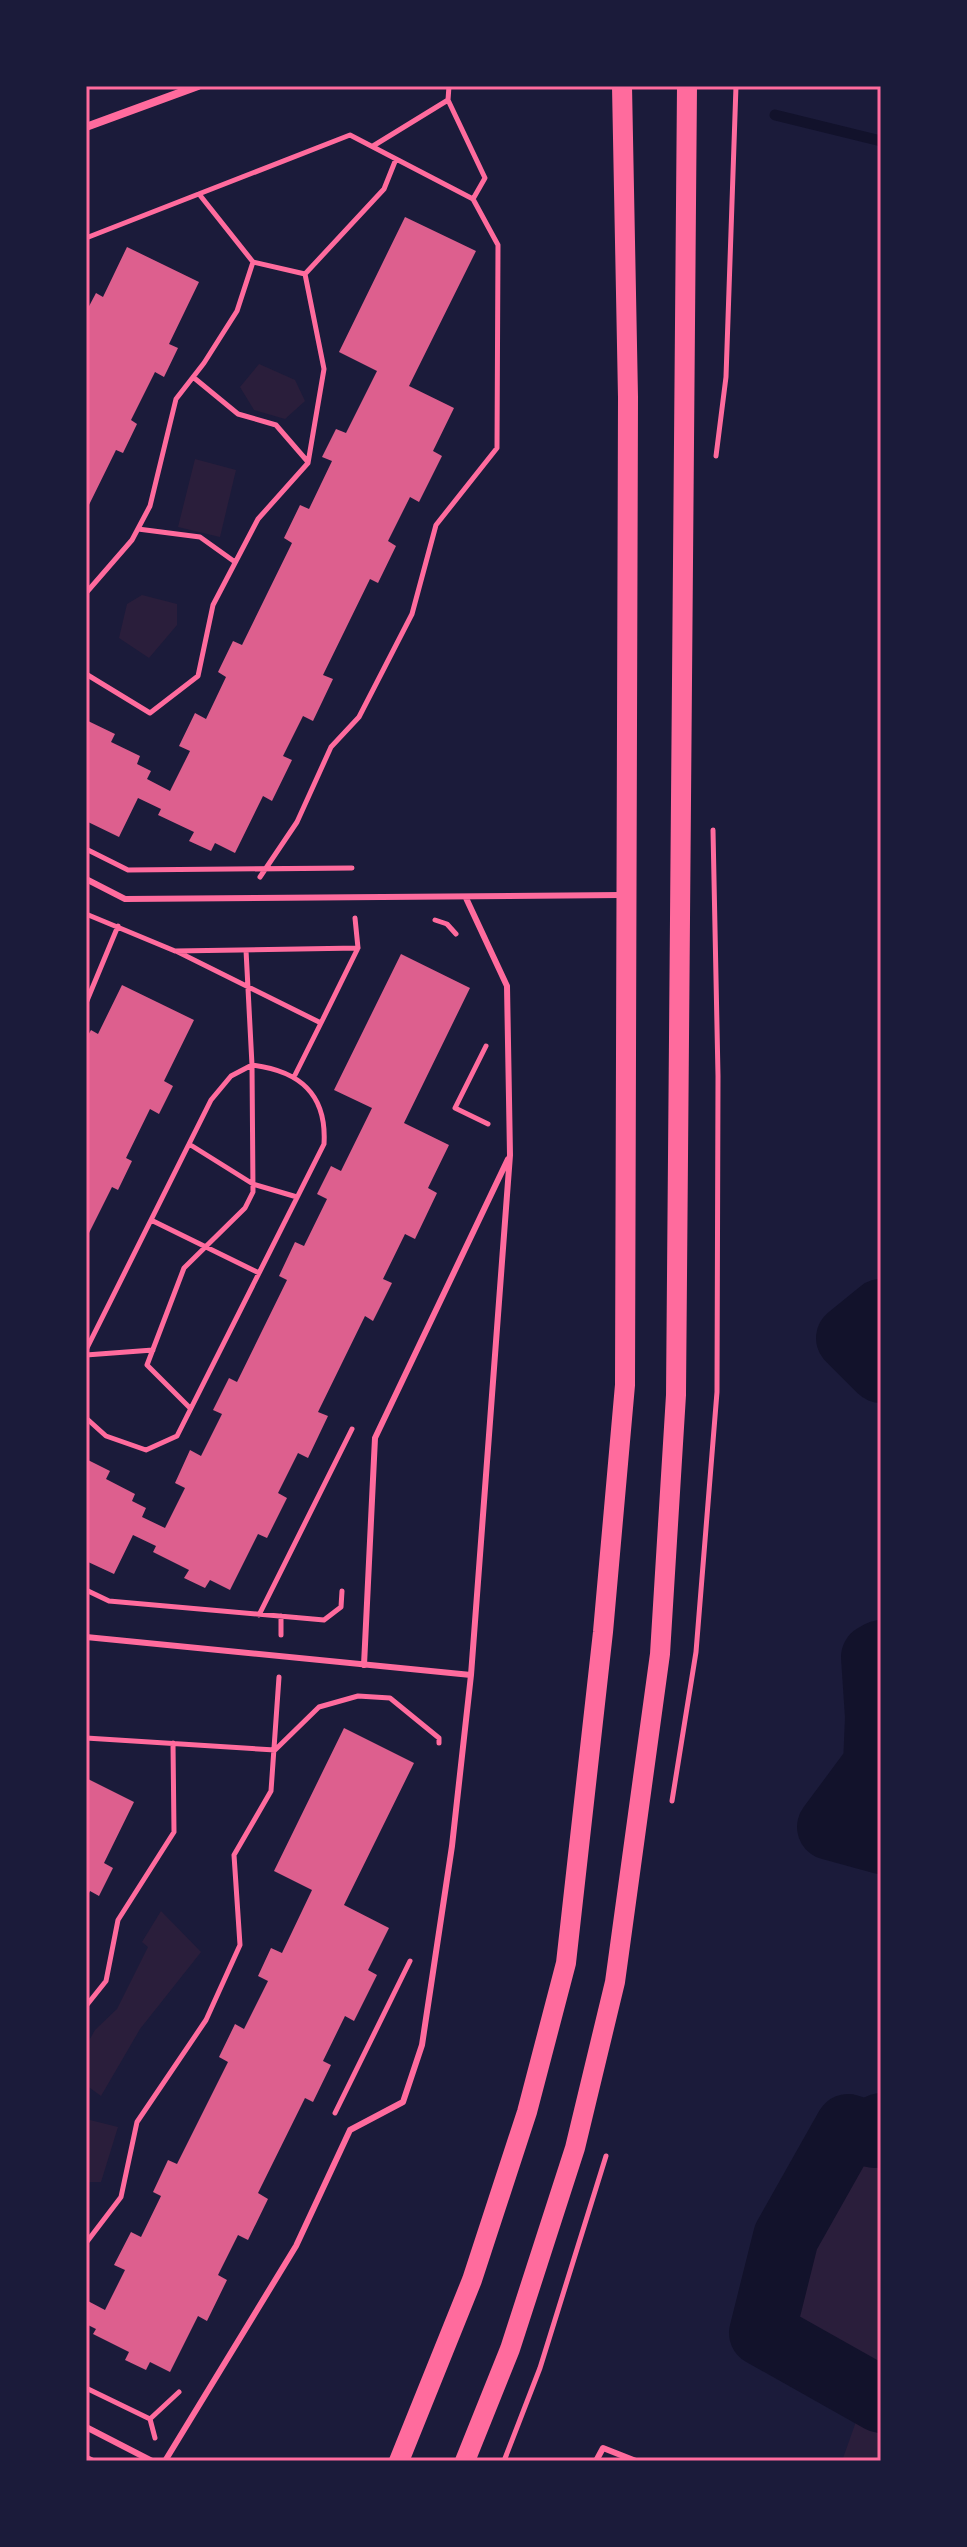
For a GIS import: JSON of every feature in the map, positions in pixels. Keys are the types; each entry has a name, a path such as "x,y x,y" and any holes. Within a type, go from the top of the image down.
{"main road":[{"path":"399,2461 472,2280 527,2112 566,1963 603,1632 625,1385 628,397 622,86"},
{"path":"465,2461 510,2349 575,2148 612,1997 660,1654 676,1395 687,86"}],"street":[{"path":"86,127 198,86"}],"lane":[{"path":"86,879 125,899 466,898 626,894"},
{"path":"165,2461 296,2246 350,2130 403,2102 422,2045 452,1846 471,1675 510,1155 507,986 466,898"},
{"path":"364,1665 375,1438 510,1155"},
{"path":"86,1637 471,1675"},
{"path":"86,2427 152,2461"},
{"path":"596,2461 603,2448 636,2461"}],"path":[{"path":"449,86 448,100 485,178 473,199"},
{"path":"372,146 448,100"},
{"path":"86,238 350,135 473,199 498,245 497,448 436,525 412,614 359,717 331,747 297,822 246,898"},
{"path":"305,274 384,189 396,159"},
{"path":"199,194 253,262 305,274"},
{"path":"86,593 138,529 150,506 176,399 237,311 253,262"},
{"path":"86,674 150,713 198,676 213,605 235,562 258,519 308,463 324,369 305,274"},
{"path":"193,377 238,414 276,425 308,463"},
{"path":"138,529 200,537 235,562"},
{"path":"86,849 128,870 268,866 352,868"},
{"path":"86,914 175,951 321,1023"},
{"path":"425,916 447,924 465,944"},
{"path":"295,1075 358,948 353,918 368,917"},
{"path":"86,1003 117,927"},
{"path":"175,951 358,948"},
{"path":"191,1408 147,1365 184,1268 245,1208 253,1184 252,1065 246,950"},
{"path":"490,1039 455,1108 495,1127"},
{"path":"86,1418 106,1436 146,1450 177,1436 324,1144 325,1120 314,1096 295,1075 252,1065 231,1076 211,1100 86,1352 153,1350"},
{"path":"189,1144 253,1184 297,1197"},
{"path":"151,1220 259,1273"},
{"path":"259,1615 356,1422 354,1437"},
{"path":"86,1590 109,1601 324,1620 341,1607 344,1576"},
{"path":"86,2243 121,2197 137,2122 206,2020 240,1945 234,1855 271,1791 281,1616"},
{"path":"86,1738 275,1750 319,1707 358,1696 390,1698 439,1738 438,1754"},
{"path":"86,2006 106,1981 118,1920 174,1832 173,1742"},
{"path":"332,2119 416,1950"},
{"path":"86,2388 150,2419 182,2390"},
{"path":"86,2457 94,2461"}],"shaded area":[{"path":"259,364 295,380 305,401 285,419 254,410 240,387"},
{"path":"195,459 236,470 220,537 178,527"},
{"path":"142,595 177,604 177,625 149,658 119,638 127,604"},
{"path":"161,1911 201,1952 140,2029 101,2096 86,2085 86,2046 95,2030 117,2009 148,1947 142,1942"},
{"path":"86,2119 118,2127 101,2182 86,2182"},
{"path":"881,2149 881,2461 842,2461 874,2371 784,2326 804,2241 859,2151"}],"building":[{"path":"405,217 476,251 409,386 454,408 433,451 442,456 419,502 410,497 388,541 396,546 378,583 370,579 323,675 333,679 313,721 303,716 283,756 292,760 272,801 263,796 235,853 215,843 211,851 189,841 194,832 158,815 161,809 138,798 119,837 86,821 86,720 115,734 111,742 140,756 137,764 151,771 147,779 170,791 190,751 179,746 195,713 206,719 226,677 218,672 233,641 242,645 292,543 284,538 300,505 309,509 332,461 322,457 336,429 346,433 377,371 339,352"},
{"path":"127,247 199,282 169,344 178,348 164,377 155,372 131,420 137,424 123,453 116,450 86,511 86,312 96,293 103,297"},
{"path":"401,954 470,988 404,1123 449,1145 428,1188 437,1193 415,1239 405,1234 383,1279 392,1283 373,1321 365,1316 318,1412 328,1416 308,1458 298,1453 278,1493 287,1498 267,1538 258,1534 230,1590 210,1580 205,1588 184,1578 189,1570 153,1552 156,1546 133,1535 114,1574 86,1561 86,1459 110,1471 106,1479 135,1494 132,1501 146,1508 142,1517 165,1528 185,1488 175,1483 190,1450 201,1456 222,1414 213,1410 229,1378 237,1382 287,1280 279,1276 295,1242 304,1246 327,1199 317,1194 331,1166 341,1171 372,1108 334,1090"},
{"path":"122,985 194,1020 164,1081 173,1086 159,1114 150,1109 126,1158 132,1161 118,1190 112,1187 86,1239 86,1039 91,1030 98,1034"},
{"path":"344,1728 414,1763 344,1905 389,1928 368,1970 377,1975 354,2021 345,2016 323,2061 331,2065 313,2102 305,2098 258,2193 268,2199 248,2240 238,2235 218,2275 227,2280 207,2321 198,2316 170,2372 150,2362 146,2370 125,2360 129,2352 93,2334 96,2329 86,2324 86,2300 105,2310 125,2270 114,2265 131,2232 141,2237 161,2196 153,2192 168,2160 177,2164 228,2062 219,2057 235,2024 244,2029 268,1981 258,1976 271,1948 282,1953 312,1890 274,1871"},
{"path":"86,1778 134,1802 104,1863 113,1868 99,1896 90,1891 86,1899"}],"waterway":[{"path":"775,115 881,141"},
{"path":"881,1312 849,1338 881,1370"},
{"path":"881,1653 874,1657 878,1717 876,1765 830,1827 881,1841"},
{"path":"881,2126 874,2135 848,2127 786,2237 762,2333 881,2400"}]}
